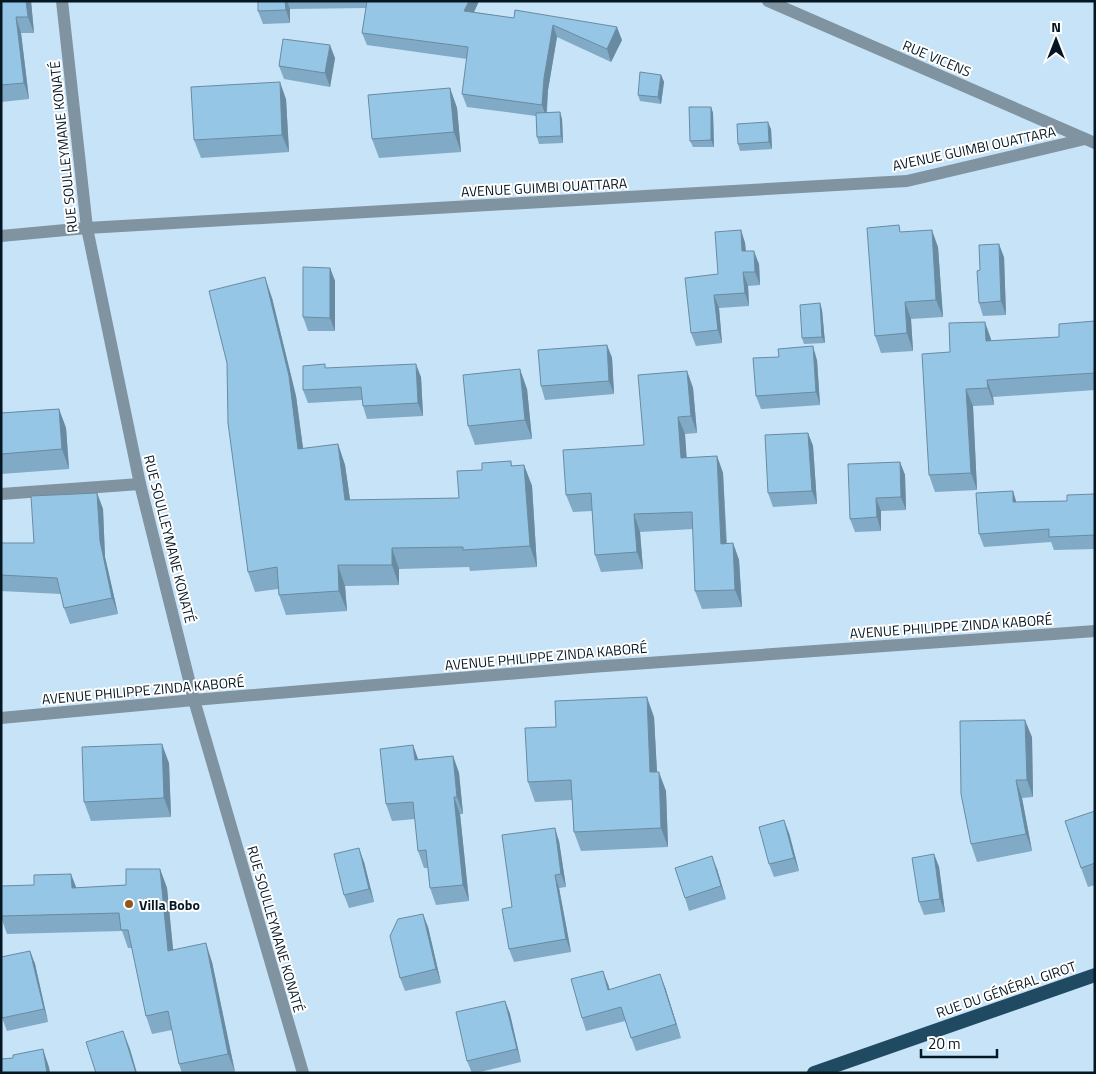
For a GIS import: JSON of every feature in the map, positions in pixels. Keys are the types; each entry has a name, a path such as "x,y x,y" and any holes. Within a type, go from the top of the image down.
{"highway":[{"name":"RUE DU GÉNÉRAL GIROT","path":"814,1073 1095,975"}],"street":[{"name":"RUE SOULLEYMANE KONATÉ","path":"62,1 87,228 140,484 194,700 302,1073"},
{"name":"RUE VICENS","path":"768,1 1090,141"},
{"name":"AVENUE GUIMBI OUATTARA","path":"1,236 87,228 907,181 1090,141"},
{"path":"1,494 140,484"},
{"name":"AVENUE PHILIPPE ZINDA KABORÉ","path":"1,718 591,667 1095,631"}],"building":[{"path":"1,1 26,1 28,17 16,17 24,83 1,85"},
{"path":"258,1 285,1 286,10 258,11"},
{"path":"367,1 469,1 464,11 514,18 515,10 617,27 607,49 553,25 544,78 542,105 462,94 468,47 362,33"},
{"path":"283,39 330,45 325,73 279,66"},
{"path":"640,72 661,75 658,97 638,95"},
{"path":"280,82 282,135 194,140 191,87"},
{"path":"450,88 454,132 372,139 368,95"},
{"path":"689,107 711,107 711,140 690,141"},
{"path":"560,112 561,136 537,137 536,113"},
{"path":"768,122 769,142 738,144 737,124"},
{"path":"899,225 900,232 932,230 936,300 905,302 907,333 875,336 867,228"},
{"path":"741,230 742,251 754,251 755,272 743,272 745,293 714,295 718,330 691,333 685,278 718,274 715,232"},
{"path":"999,244 1001,301 979,303 977,271 980,270 979,245"},
{"path":"303,267 330,268 330,318 303,317"},
{"path":"265,277 289,376 298,449 338,444 345,500 459,498 457,471 482,470 482,463 511,461 511,466 524,465 530,546 463,550 463,547 392,548 392,565 338,565 339,591 279,595 277,567 248,572 228,423 227,363 209,291"},
{"path":"820,303 822,337 802,338 800,305"},
{"path":"1095,321 1095,373 987,380 988,388 966,389 971,473 929,475 922,354 950,352 949,323 985,322 986,341 1059,337 1059,324"},
{"path":"607,345 609,381 541,386 538,350"},
{"path":"813,346 816,392 756,396 753,358 779,357 778,349"},
{"path":"325,364 325,368 416,364 418,403 363,406 361,387 303,390 303,366"},
{"path":"520,369 525,420 468,426 463,375"},
{"path":"687,371 691,416 678,417 681,458 717,456 721,544 733,543 735,590 695,591 692,512 634,514 637,552 595,555 591,493 566,495 563,450 644,445 638,375"},
{"path":"59,409 62,449 1,454 1,413"},
{"path":"808,433 812,491 768,493 765,435"},
{"path":"900,462 901,497 876,498 877,517 850,519 848,464"},
{"path":"1013,491 1013,502 1067,501 1067,495 1095,494 1095,535 1049,537 1049,529 979,534 976,493"},
{"path":"97,493 100,541 112,598 64,608 57,578 1,575 1,543 34,543 31,496"},
{"path":"647,697 650,772 659,772 661,828 574,832 571,780 528,782 525,728 556,727 555,701"},
{"path":"1025,720 1027,780 1016,780 1026,834 971,844 961,794 960,721"},
{"path":"162,744 164,798 84,802 82,747"},
{"path":"413,745 415,760 453,756 457,797 454,797 463,885 430,888 426,850 418,851 413,802 386,804 380,749"},
{"path":"1095,811 1095,863 1081,868 1065,821"},
{"path":"784,820 794,858 769,864 759,827"},
{"path":"555,828 561,874 555,875 566,939 509,949 502,909 512,907 502,835"},
{"path":"359,848 369,889 344,895 334,854"},
{"path":"934,854 940,899 919,902 912,858"},
{"path":"712,856 721,886 685,898 675,868"},
{"path":"126,869 160,869 168,951 206,943 228,1054 179,1064 168,1011 146,1016 128,930 121,930 119,913 1,916 1,886 34,885 34,875 71,874 72,888 126,885"},
{"path":"423,914 436,969 400,978 390,936 398,919"},
{"path":"30,951 44,1009 2,1018 1,957"},
{"path":"603,971 608,990 660,974 676,1024 631,1038 621,1007 582,1018 571,979"},
{"path":"505,1001 517,1049 467,1061 456,1012"},
{"path":"123,1031 136,1073 96,1073 86,1042"},
{"path":"43,1049 47,1073 1,1073 1,1059 13,1058 13,1055"}],"place":[{"name":"Villa Bobo","path":"129,904"}]}
